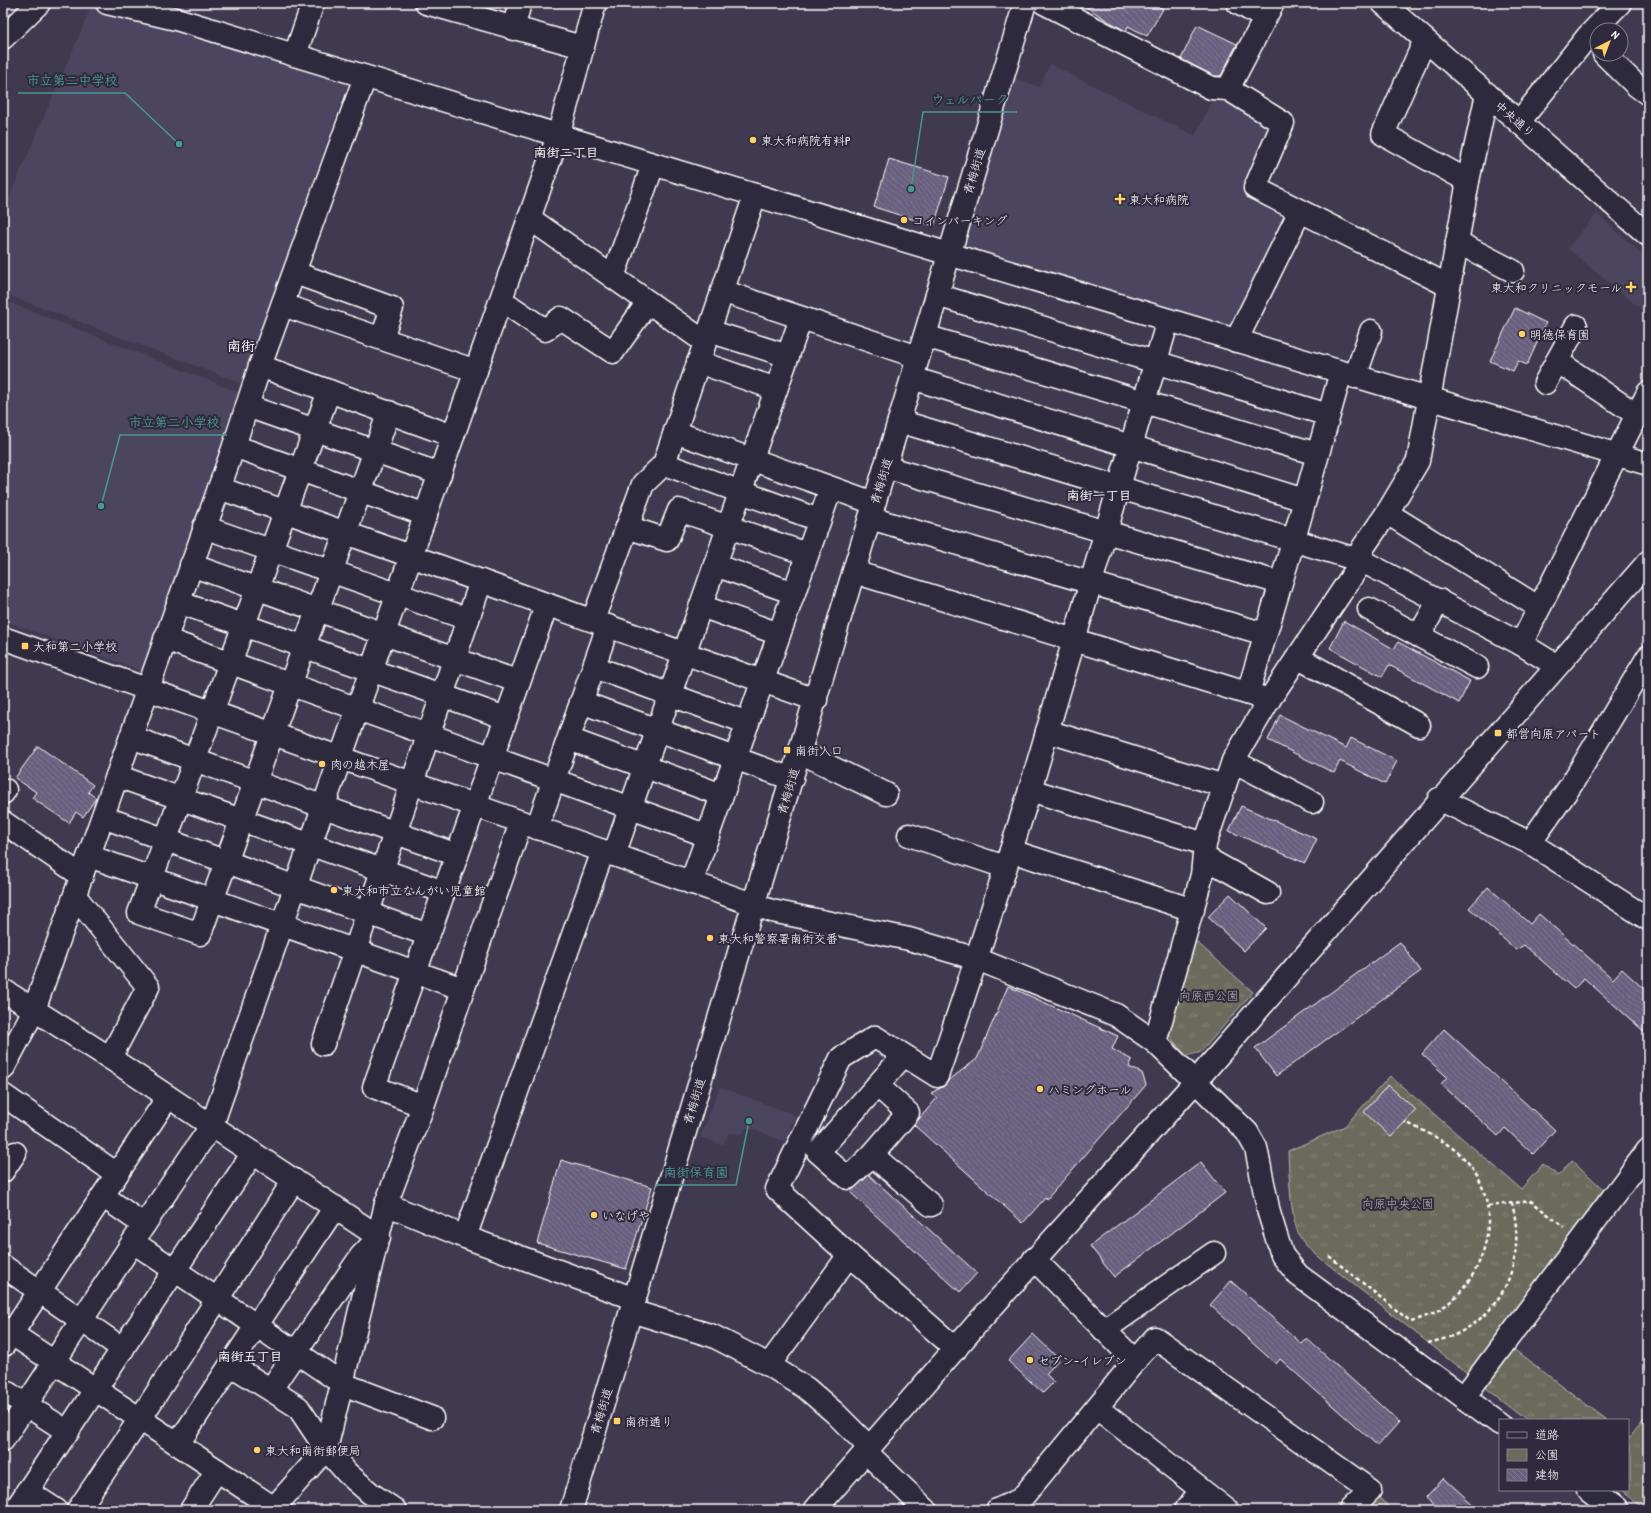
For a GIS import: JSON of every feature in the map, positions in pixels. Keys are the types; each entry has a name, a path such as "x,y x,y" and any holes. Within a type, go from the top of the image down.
{"street":[{"path":"3,38 39,3"},
{"path":"107,3 179,11 295,55 365,77 1236,341 1648,464"},
{"path":"295,55 313,3"},
{"path":"426,3 452,7 513,29 582,47"},
{"path":"513,29 520,3"},
{"path":"3,1440 138,1234 212,1125 342,758 558,136 595,3"},
{"name":"青梅街道","path":"571,1510 1025,3"},
{"path":"1044,3 1211,88 1228,89 1283,123 1255,188 1449,286"},
{"path":"1228,89 1269,10 1238,3"},
{"path":"1606,22 1620,3"},
{"name":"中央通り","path":"1392,6 1425,40 1648,235"},
{"path":"1425,40 1383,134 1468,181"},
{"path":"1519,122 1589,45"},
{"path":"1612,62 1637,86 1648,94"},
{"path":"3,1069 34,1010 204,527 234,446 260,366 365,77"},
{"path":"1155,1042 1193,910 1202,875 1205,851 1232,761 1269,700 1362,561 1362,549 1387,513 1418,461 1468,181 1486,94"},
{"path":"613,277 653,165"},
{"path":"168,1097 39,1291 6,1336 54,1362 274,1509 326,1449 386,1204 423,1106 463,989 529,825 554,780 594,667 600,623 627,527 643,484 664,464 755,195"},
{"path":"1236,341 1300,211"},
{"path":"529,218 648,302 707,336 788,356"},
{"path":"1457,242 1513,271"},
{"path":"294,273 392,308 382,338"},
{"path":"722,291 918,357"},
{"path":"937,295 1328,415"},
{"path":"501,300 545,330 562,318 613,352 648,302"},
{"path":"283,305 476,371"},
{"path":"465,1237 608,853 631,808 801,318"},
{"path":"956,1349 849,1255 777,1189 841,1058 875,1037 937,1076 978,959 1030,790 1168,320"},
{"path":"1545,383 1576,326"},
{"path":"1248,693 1294,539 1328,415 1370,330"},
{"path":"925,336 1317,454"},
{"path":"1557,361 1637,415"},
{"path":"698,362 776,389"},
{"path":"260,366 453,436"},
{"path":"912,378 1304,500"},
{"path":"329,391 139,913 200,934 389,412"},
{"path":"1521,644 1648,393"},
{"path":"248,406 440,474"},
{"path":"899,421 1294,539 1362,561 1521,644 1557,666"},
{"path":"674,432 831,488 872,511 1091,582 1265,634"},
{"path":"234,446 426,515"},
{"path":"664,464 819,520"},
{"path":"885,467 1280,583"},
{"path":"219,488 816,700"},
{"path":"691,883 831,488"},
{"path":"627,527 667,540 679,510 807,554"},
{"path":"1387,513 1538,608"},
{"path":"204,527 468,619"},
{"path":"815,1510 1034,1259 1195,1082 1648,562"},
{"path":"191,565 519,682"},
{"path":"715,565 794,593"},
{"path":"854,572 1269,700"},
{"path":"323,1044 481,581"},
{"path":"1419,636 1439,600"},
{"path":"178,602 304,648 506,718"},
{"path":"423,1106 374,1088 547,604"},
{"path":"701,606 779,634"},
{"path":"1369,608 1476,667"},
{"path":"3,638 753,905 772,911 909,939 978,959 1116,1015 1155,1042 1247,1132 1256,1148 1276,1237 1282,1255 1298,1275 1499,1423"},
{"path":"165,639 708,836"},
{"path":"1297,657 1419,725"},
{"path":"1530,843 1571,785 1647,661"},
{"path":"594,667 748,723"},
{"path":"581,702 792,779"},
{"path":"1047,731 1224,786"},
{"path":"131,737 457,855"},
{"path":"568,739 722,795"},
{"path":"800,752 886,794"},
{"path":"1232,761 1312,802"},
{"path":"117,776 444,892"},
{"path":"1030,790 1205,851 1268,893"},
{"path":"1440,799 1530,843 1648,919"},
{"path":"103,817 428,935"},
{"path":"3,822 82,876 148,987 110,1058"},
{"path":"909,834 1008,859 1193,910"},
{"path":"82,876 152,879 463,989"},
{"path":"3,990 212,1125 335,1206 379,1237"},
{"path":"877,1085 908,1113 872,1155 848,1178 818,1152 877,1085 903,1056"},
{"path":"3,1095 118,1174"},
{"path":"1464,1397 1648,1150"},
{"path":"15,1510 253,1153"},
{"path":"872,1155 931,1205"},
{"path":"78,1510 140,1419 294,1180"},
{"path":"102,1196 174,1270 256,1326 343,1384 432,1418"},
{"path":"386,1204 713,1336 769,1365 806,1388 835,1413 867,1449 926,1510"},
{"path":"178,1444 335,1206"},
{"path":"271,1389 297,1353 361,1256 379,1237"},
{"path":"1104,1330 1214,1253"},
{"path":"769,1365 849,1255"},
{"path":"1034,1259 1135,1361"},
{"path":"3,1266 123,1349"},
{"path":"997,1510 1027,1504 1097,1408 1155,1338 1370,1490 1350,1510"},
{"path":"231,1365 298,1406 326,1449 347,1473 370,1493 395,1510"},
{"path":"3,1390 68,1432"},
{"path":"1097,1408 1227,1510"},
{"path":"191,1510 217,1470"},
{"path":"1186,1510 1201,1490"},
{"path":"28,1491 56,1510"},
{"path":"1589,1491 1615,1510"}],"path":[{"path":"1329,1256 1410,1321 1424,1319 1447,1306 1461,1292 1472,1275 1487,1240 1488,1206 1480,1184 1471,1166 1443,1140 1405,1122"},
{"path":"1488,1206 1531,1201 1580,1240"},
{"path":"1428,1343 1451,1336 1467,1328 1486,1313 1503,1293 1515,1258 1516,1220 1512,1204"}],"shaded area":[{"path":"93,3 350,77 241,383 3,293 3,212"},
{"name":"東大和病院","path":"1050,64 1195,136 1215,93 1273,122 1244,187 1289,210 1228,332 960,243 1012,77 1039,87"},
{"name":"東大和クリニックモール","path":"1597,214 1648,259 1648,315 1567,248"},
{"path":"3,300 238,392 145,672 3,620"},
{"path":"720,1087 795,1115 785,1142 747,1127 742,1134 729,1133 723,1145 700,1137"}],"green space":[{"name":"向原西公園","path":"1192,938 1253,992 1201,1052 1186,1056 1166,1032"},
{"name":"向原中央公園","path":"1390,1076 1521,1189 1543,1164 1558,1176 1572,1160 1605,1191 1496,1336 1606,1419 1526,1419 1310,1250 1301,1239 1296,1227 1292,1206 1288,1151 1345,1126"},
{"path":"1648,1412 1648,1510 1642,1510 1617,1491 1629,1491 1630,1437"},
{"path":"1378,1497 1393,1510 1365,1510"}],"building":[{"path":"1080,3 1153,3 1163,9 1147,36 1128,26 1126,31"},
{"path":"1197,25 1237,44 1221,76 1214,76 1181,59"},
{"path":"889,159 949,177 934,226 874,207"},
{"name":"明徳保育園","path":"1515,308 1546,323 1527,365 1518,361 1513,371 1490,361"},
{"path":"1344,621 1394,649 1398,642 1470,681 1459,703 1389,665 1382,677 1330,648"},
{"path":"1280,715 1346,748 1351,738 1397,761 1385,784 1340,761 1334,773 1268,740"},
{"path":"38,746 93,785 88,792 96,798 83,817 76,812 69,823 32,798 36,792 15,778"},
{"path":"1241,806 1317,839 1305,863 1229,831"},
{"path":"1488,887 1530,924 1539,914 1613,979 1622,969 1648,993 1648,1035 1584,978 1574,989 1524,945 1516,950 1469,908"},
{"path":"1230,894 1266,928 1244,951 1208,917"},
{"path":"1400,942 1421,971 1276,1076 1255,1048"},
{"name":"ハミングホール","path":"1008,986 1118,1036 1112,1049 1132,1060 1129,1067 1142,1073 1146,1085 1047,1199 1046,1197 1023,1223 914,1125 937,1098 931,1093 944,1086 949,1080 977,1059"},
{"path":"1444,1029 1555,1130 1533,1154 1505,1128 1498,1136 1441,1084 1447,1077 1422,1054"},
{"path":"1388,1085 1416,1110 1391,1137 1364,1112"},
{"name":"いなげや","path":"561,1160 652,1187 626,1269 537,1243"},
{"path":"1201,1162 1225,1193 1114,1277 1090,1246"},
{"path":"869,1175 977,1273 960,1292 850,1192"},
{"path":"1231,1281 1302,1344 1307,1339 1399,1422 1378,1446 1280,1359 1276,1364 1210,1305"},
{"path":"1033,1334 1059,1359 1046,1374 1054,1382 1043,1393 1008,1361"},
{"path":"1444,1478 1479,1510 1441,1510 1426,1497"}],"place":[{"name":"東大和病院有料P","path":"753,140"},
{"name":"市立第二中学校","path":"179,144"},
{"name":"ウェルパーク","path":"911,189"},
{"name":"東大和病院","path":"1120,199"},
{"name":"コインパーキング","path":"904,220"},
{"name":"東大和クリニックモール","path":"1631,287"},
{"name":"明徳保育園","path":"1522,334"},
{"name":"市立第二小学校","path":"101,506"},
{"name":"大和第二小学校","path":"25,646"},
{"name":"都営向原アパート","path":"1498,733"},
{"name":"南街入口","path":"787,750"},
{"name":"肉の越木屋","path":"322,764"},
{"name":"東大和市立なんがい児童館","path":"334,890"},
{"name":"東大和警察署南街交番","path":"710,938"},
{"name":"ハミングホール","path":"1040,1089"},
{"name":"南街保育園","path":"749,1121"},
{"name":"いなげや","path":"594,1215"},
{"name":"セブン-イレブン","path":"1030,1360"},
{"name":"南街通り","path":"617,1421"},
{"name":"東大和南街郵便局","path":"257,1450"}],"district":[{"name":"南街二丁目","path":"566,152"},
{"name":"南街","path":"241,345"},
{"name":"南街一丁目","path":"1099,495"},
{"name":"南街五丁目","path":"250,1356"}]}
